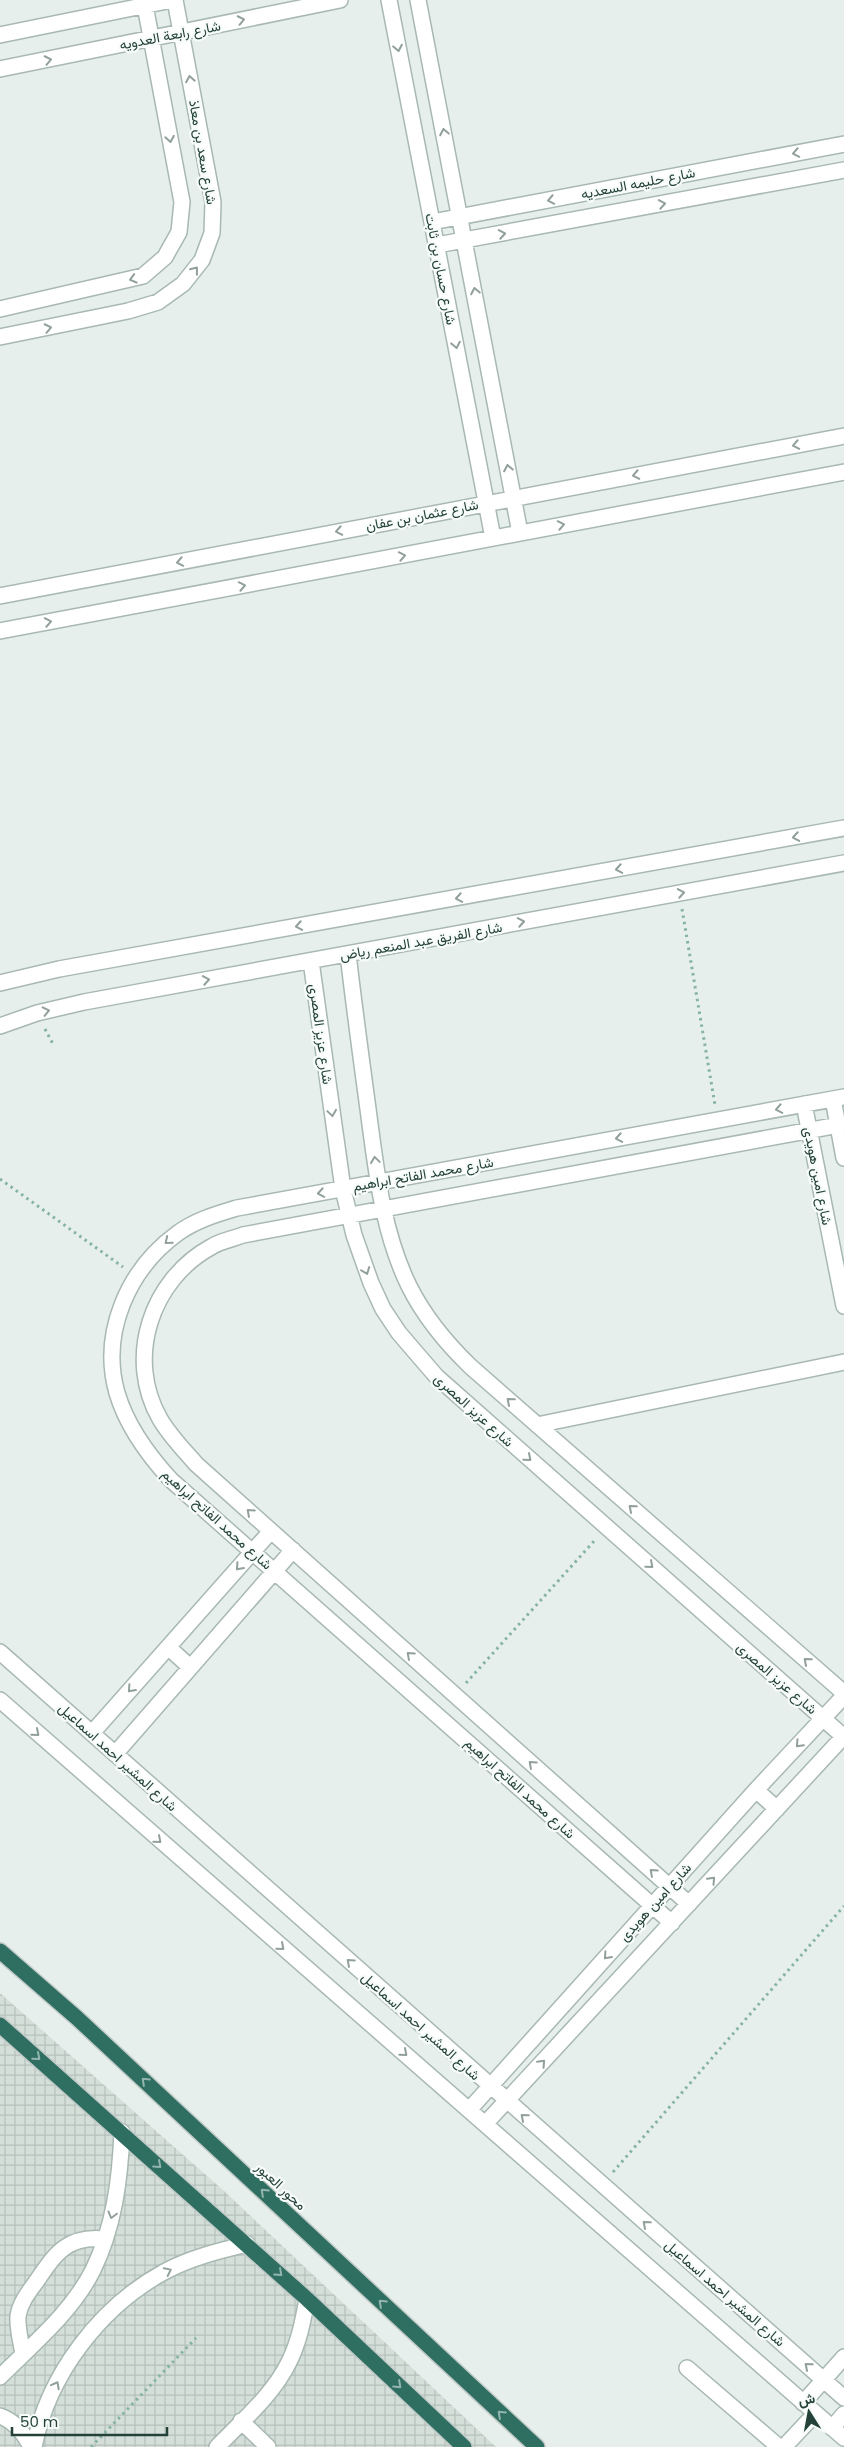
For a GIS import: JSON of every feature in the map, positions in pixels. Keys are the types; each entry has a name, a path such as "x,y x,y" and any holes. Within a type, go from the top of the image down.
{"highway":[{"name":"محور العبور","path":"0,1951 77,2018 537,2447"},
{"path":"0,2025 307,2299 464,2447"}],"street":[{"path":"0,35 144,2 172,0"},
{"name":"شارع سعد بن معاذ","path":"0,337 128,311 158,302 183,284 202,260 212,233 213,202 176,0"},
{"name":"شارع رابعة العدويه","path":"0,69 340,0"},
{"name":"شارع حسان بن ثابت","path":"389,0 493,538"},
{"name":"شارع حسان بن ثابت","path":"418,0 520,533"},
{"path":"0,309 142,276 165,257 179,232 182,202 144,2"},
{"name":"شارع حليمه السعديه","path":"432,222 844,144"},
{"name":"شارع حليمه السعديه","path":"437,245 844,170"},
{"name":"شارع عثمان بن عفان","path":"0,596 844,436"},
{"path":"0,631 844,472"},
{"path":"0,983 60,969 844,828"},
{"name":"شارع الفريق عبد المنعم رياض","path":"0,1026 37,1013 84,1002 844,863"},
{"path":"348,954 383,1209 408,1285 425,1315 446,1343 471,1367 844,1695"},
{"name":"شارع عزيز المصرى","path":"311,961 348,1215 371,1283 399,1333 436,1376 844,1736"},
{"name":"شارع محمد الفاتح ابراهيم","path":"672,1923 171,1480 143,1447 131,1427 117,1393 112,1357 116,1320 124,1297 136,1276 155,1252 178,1232 203,1219 237,1208 838,1098"},
{"name":"شارع امين هويدى","path":"838,1098 844,1158"},
{"name":"شارع امين هويدى","path":"804,1104 844,1306"},
{"name":"شارع محمد الفاتح ابراهيم","path":"689,1904 196,1464 176,1442 159,1417 147,1386 144,1354 149,1321 163,1290 184,1265 211,1246 243,1235 841,1125"},
{"path":"538,1425 844,1362"},
{"path":"92,1733 271,1531"},
{"path":"115,1754 293,1550"},
{"path":"168,1647 190,1668"},
{"name":"شارع المشير احمد اسماعيل","path":"0,1652 844,2398"},
{"name":"شارع امين هويدى","path":"469,2110 756,1790 844,1695"},
{"path":"0,1700 844,2438"},
{"name":"شارع امين هويدى","path":"485,2124 844,1736"},
{"path":"756,1790 777,1809"},
{"path":"581,1842 598,1823"},
{"path":"0,2038 20,2043"},
{"path":"0,2377 52,2325 74,2298 92,2271 105,2239 118,2186 122,2132"},
{"path":"23,2354 18,2318 21,2305 49,2263 67,2245 79,2240 105,2239"},
{"path":"32,2447 48,2400 69,2361 95,2326 127,2297 164,2272 204,2255 246,2244"},
{"path":"217,2447 271,2391 289,2363 301,2332 307,2299"},
{"path":"803,2403 844,2357"},
{"path":"687,2368 779,2447"},
{"path":"784,2447 815,2414"},
{"path":"832,2428 844,2414"},
{"path":"0,2416 7,2418 23,2432 32,2447"},
{"path":"241,2422 268,2447"}],"path":[{"path":"680,893 718,1120"},
{"path":"0,1179 136,1276"},
{"path":"455,1695 607,1527"},
{"path":"602,2185 844,1906"},
{"path":"91,2447 196,2338"}],"shaded area":[{"path":"0,1993 224,2191 496,2447 0,2447"}]}
